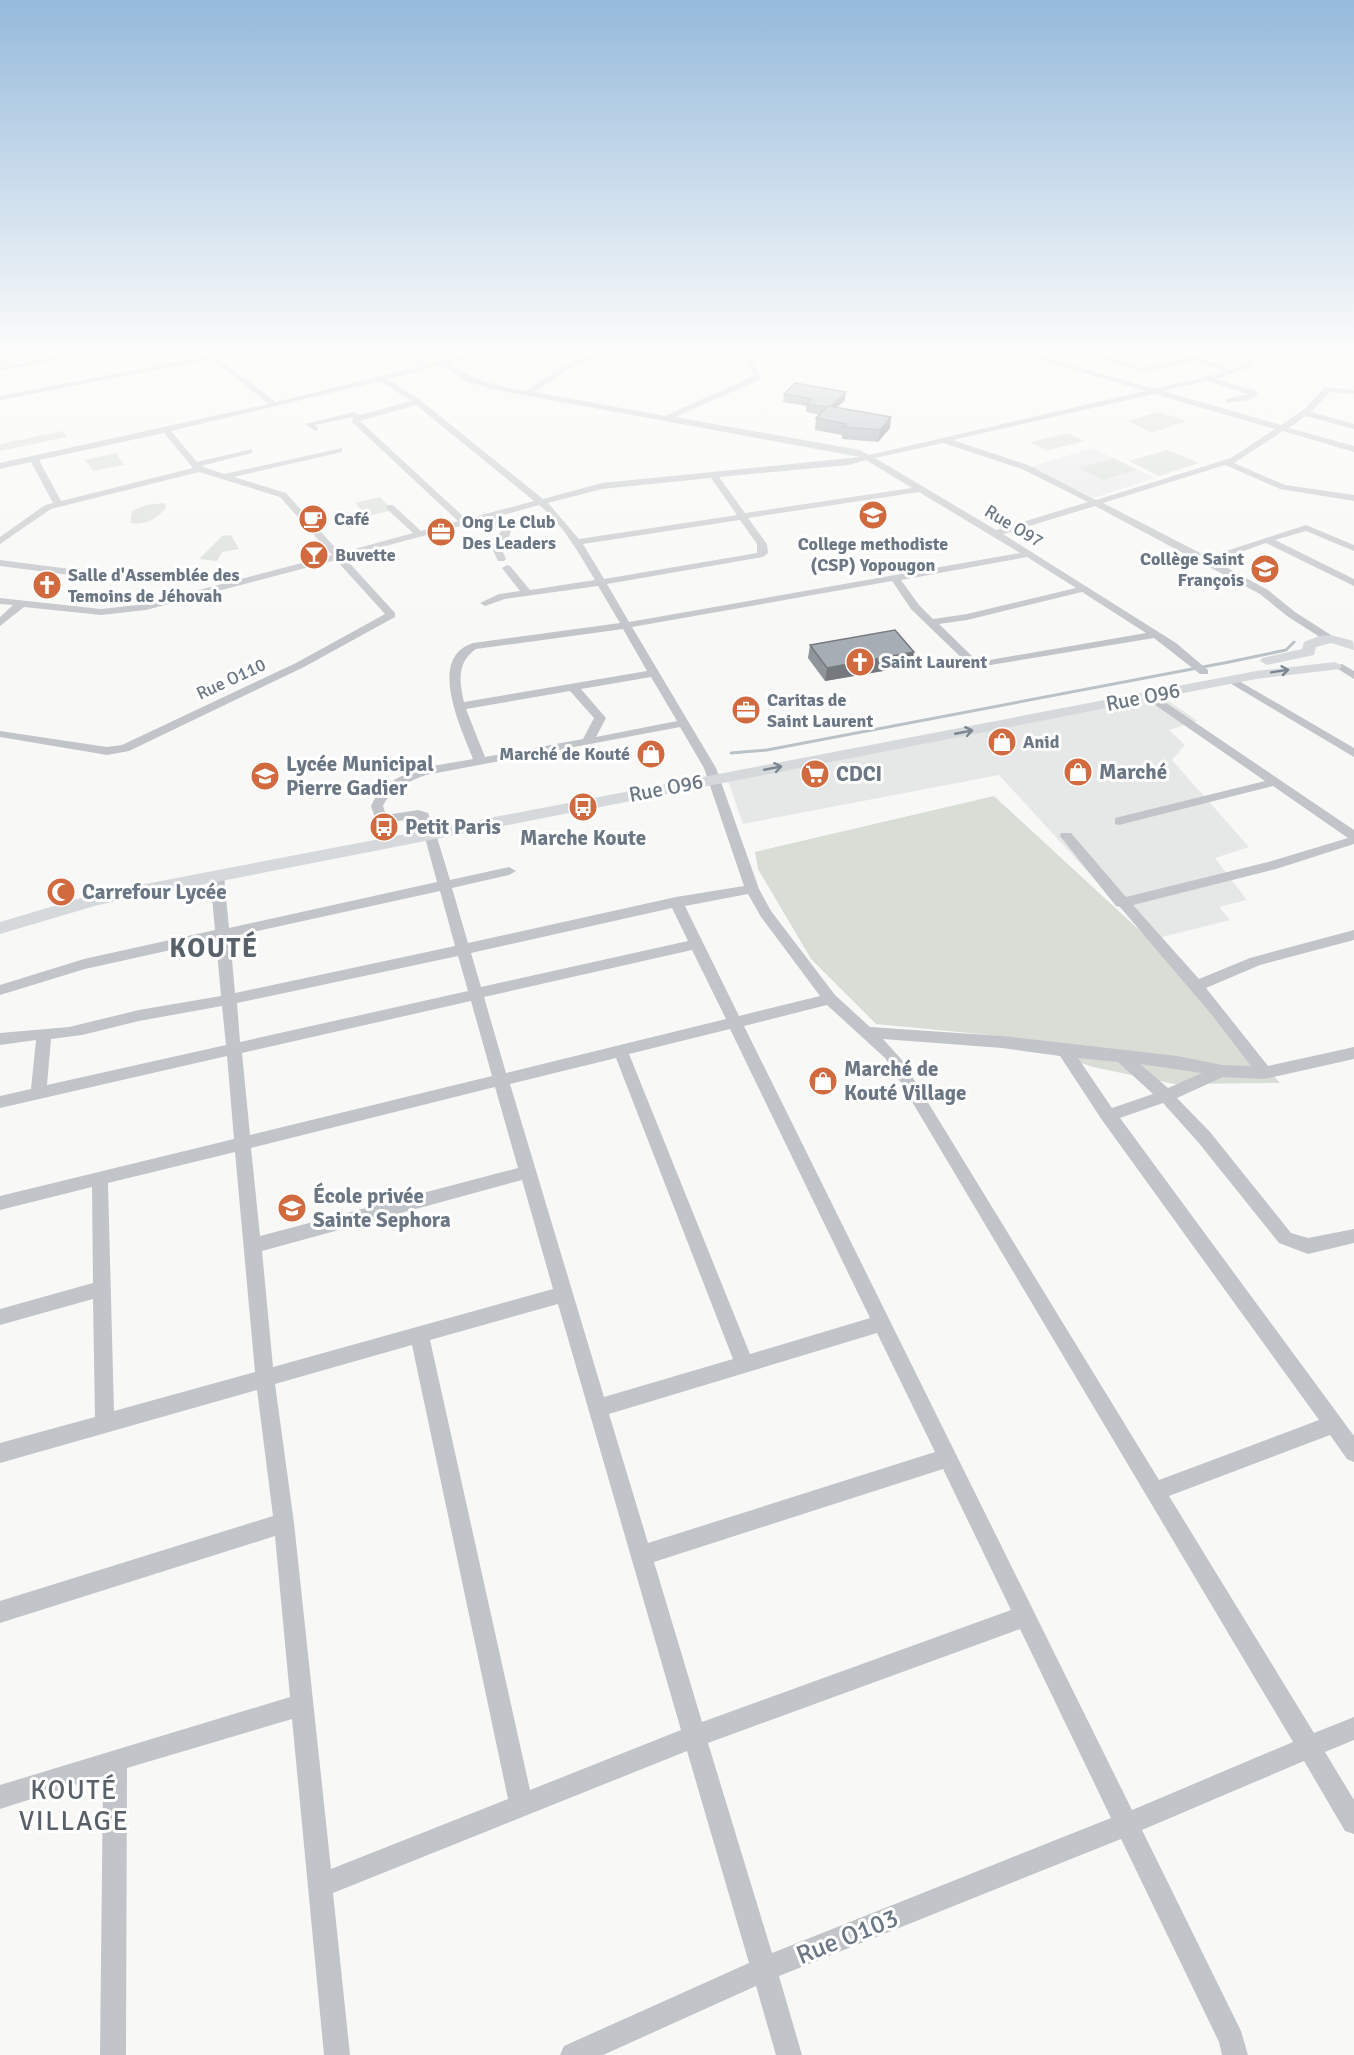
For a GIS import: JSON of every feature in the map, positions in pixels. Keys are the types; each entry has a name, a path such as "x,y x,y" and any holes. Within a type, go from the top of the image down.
{"main road":[{"name":"Rue O96","path":"0,916 108,886 428,829 713,773 1345,641"},
{"path":"1310,647 1321,662 1344,666"},
{"name":"Rue O96","path":"713,773 1289,670 1344,666"},
{"name":"Rue O96","path":"0,928 63,908 428,829"}],"street":[{"path":"0,466 89,447"},
{"path":"180,447 196,467 283,495"},
{"path":"382,447 464,522"},
{"path":"473,447 561,519 578,542 713,773 752,889 782,937 830,999 897,1064 1354,1822"},
{"name":"Rue O97","path":"832,447 855,451 869,458 1029,554 1184,653 1204,672"},
{"path":"0,601 101,612 122,611 621,482 830,466 918,447"},
{"path":"964,447 1012,461 1208,560 1264,592 1292,614 1345,641"},
{"path":"994,534 1227,463 1254,447"},
{"path":"224,477 339,450"},
{"path":"0,541 42,510 57,503 249,451"},
{"path":"34,459 57,503"},
{"path":"1227,463 1283,487 1354,498"},
{"path":"266,467 271,476"},
{"path":"485,603 526,592 603,582 760,555 763,553 762,544 713,475"},
{"path":"277,485 283,495 338,556"},
{"path":"578,542 921,489"},
{"path":"390,507 419,534"},
{"path":"489,516 506,531 506,535 494,542 504,564 526,592"},
{"path":"1208,560 1306,528 1354,548"},
{"path":"1267,540 1354,584"},
{"path":"480,761 455,695 454,670 468,648 627,624 1029,554"},
{"name":"Rue O110","path":"0,734 107,751 125,748 300,665 388,619 390,612 338,556"},
{"path":"0,563 109,577"},
{"path":"895,578 906,598 976,666 1155,635"},
{"path":"931,622 967,617 1084,589"},
{"path":"0,623 21,604"},
{"path":"1292,614 1310,647"},
{"path":"1344,666 1354,676"},
{"path":"461,706 654,673"},
{"path":"1232,680 1354,753"},
{"path":"573,687 600,718 588,742"},
{"path":"1149,696 1354,838"},
{"path":"684,723 428,771 403,779 381,797 377,806 381,818 417,814 424,816 789,2055"},
{"path":"1119,821 1275,782"},
{"path":"1066,836 1121,903 1199,985 1264,1073"},
{"path":"1121,903 1270,866 1354,838"},
{"path":"0,990 84,964 510,871"},
{"path":"217,876 236,1050 265,1379 284,1522 337,2055"},
{"path":"0,1039 44,1032 66,1033 122,1018 231,1000 463,951 676,902 752,889"},
{"path":"676,902 1232,2040 1235,2055"},
{"path":"1199,985 1219,975 1281,954 1354,935"},
{"path":"0,1102 696,944"},
{"path":"0,1203 830,999"},
{"path":"38,1094 44,1032"},
{"path":"866,1032 983,1040 1177,1062 1222,1071 1264,1073 1354,1053"},
{"path":"1065,1051 1108,1116 1354,1452"},
{"path":"621,1052 745,1365"},
{"path":"1121,1056 1166,1096 1204,1137 1285,1238 1308,1246 1354,1236"},
{"path":"1108,1116 1166,1096 1222,1071"},
{"path":"252,1246 528,1172"},
{"path":"100,1180 105,1424"},
{"path":"0,1317 104,1288"},
{"path":"0,1453 564,1294"},
{"path":"600,1408 882,1323"},
{"path":"419,1334 520,1805"},
{"path":"1155,1491 1334,1424"},
{"path":"641,1556 948,1458"},
{"path":"0,1612 284,1522"},
{"path":"319,1886 695,1736 1024,1616"},
{"path":"0,1797 303,1704"},
{"name":"Rue O103","path":"573,2055 764,1969 1125,1825 1354,1728"},
{"path":"113,2055 115,1760"}],"shaded area":[{"path":"0,447 20,447 0,451"},
{"path":"1039,447 1062,447 1046,451"},
{"path":"1093,448 1154,478 1094,498 1030,467"},
{"path":"1168,450 1199,463 1159,476 1129,461"},
{"path":"116,453 124,465 93,471 85,460"},
{"path":"1113,458 1137,470 1102,480 1080,468"},
{"path":"380,497 393,510 367,516 355,503"},
{"path":"165,503 166,508 154,519 141,523 130,523 132,511 146,505"},
{"path":"231,535 239,549 222,552 217,561 199,559 222,536"},
{"path":"1163,697 1198,721 1169,730 1185,745 1172,760 1249,847 1215,858 1247,900 1219,907 1230,920 1150,940 999,775 743,824 728,781"},
{"path":"994,796 1150,940 1280,1083 1174,1084 1093,1067 1000,1036 876,1024 811,959 758,869 755,852"}],"building":[{"path":"895,630 914,652 827,668 810,645"}],"waterway":[{"path":"731,753 767,750 1229,662 1286,650 1294,642"}],"place":[{"name":"College methodiste (CSP) Yopougon","path":"873,515"},
{"name":"Café","path":"313,519"},
{"name":"Ong Le Club Des Leaders","path":"441,532"},
{"name":"Buvette","path":"314,555"},
{"name":"Collège Saint François","path":"1265,569"},
{"name":"Salle d'Assemblée des Temoins de Jéhovah","path":"47,585"},
{"name":"Saint Laurent","path":"860,662"},
{"name":"Caritas de Saint Laurent","path":"746,710"},
{"name":"Anid","path":"1002,742"},
{"name":"Marché de Kouté","path":"651,754"},
{"name":"Marché","path":"1078,772"},
{"name":"CDCI","path":"815,774"},
{"name":"Lycée Municipal Pierre Gadier","path":"265,776"},
{"name":"Marche Koute","path":"583,807"},
{"name":"Petit Paris","path":"384,827"},
{"name":"Carrefour Lycée","path":"61,892"},
{"name":"Marché de Kouté Village","path":"823,1081"},
{"name":"École privée Sainte Sephora","path":"292,1208"}],"district":[{"name":"KOUTÉ","path":"214,948"},
{"name":"KOUTÉ VILLAGE","path":"74,1806"}]}
